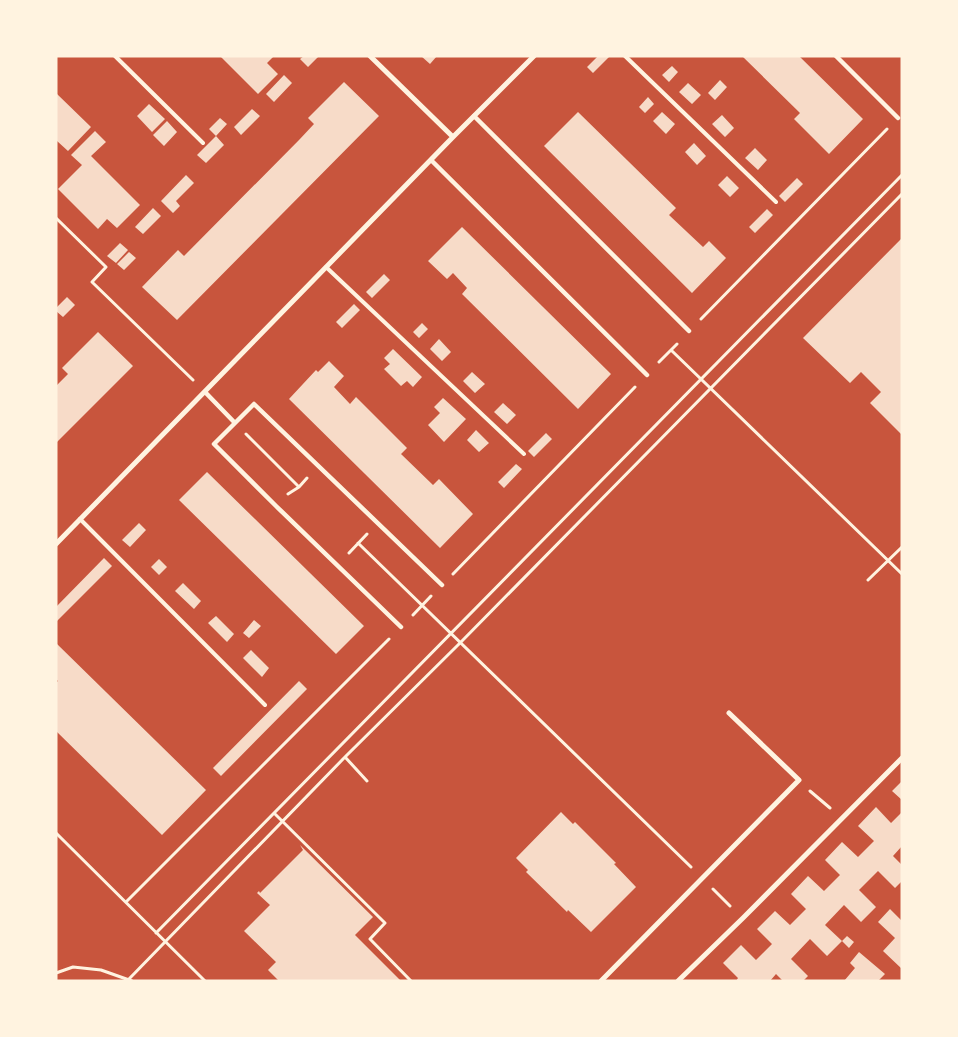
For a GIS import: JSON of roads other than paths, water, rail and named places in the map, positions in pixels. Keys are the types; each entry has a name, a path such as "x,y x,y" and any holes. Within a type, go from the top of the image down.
{"street":[{"path":"370,56 453,137"},
{"path":"56,544 534,56"},
{"path":"836,56 898,118"},
{"path":"474,116 690,331"},
{"path":"431,160 647,375"},
{"path":"205,392 235,423"},
{"path":"401,627 214,444 254,404 442,585"},
{"path":"601,981 799,780 729,713"},
{"path":"678,981 902,758"}],"lane":[{"path":"116,56 203,143"},
{"path":"625,56 776,202"},
{"path":"326,267 524,454"},
{"path":"80,519 265,705"}]}
